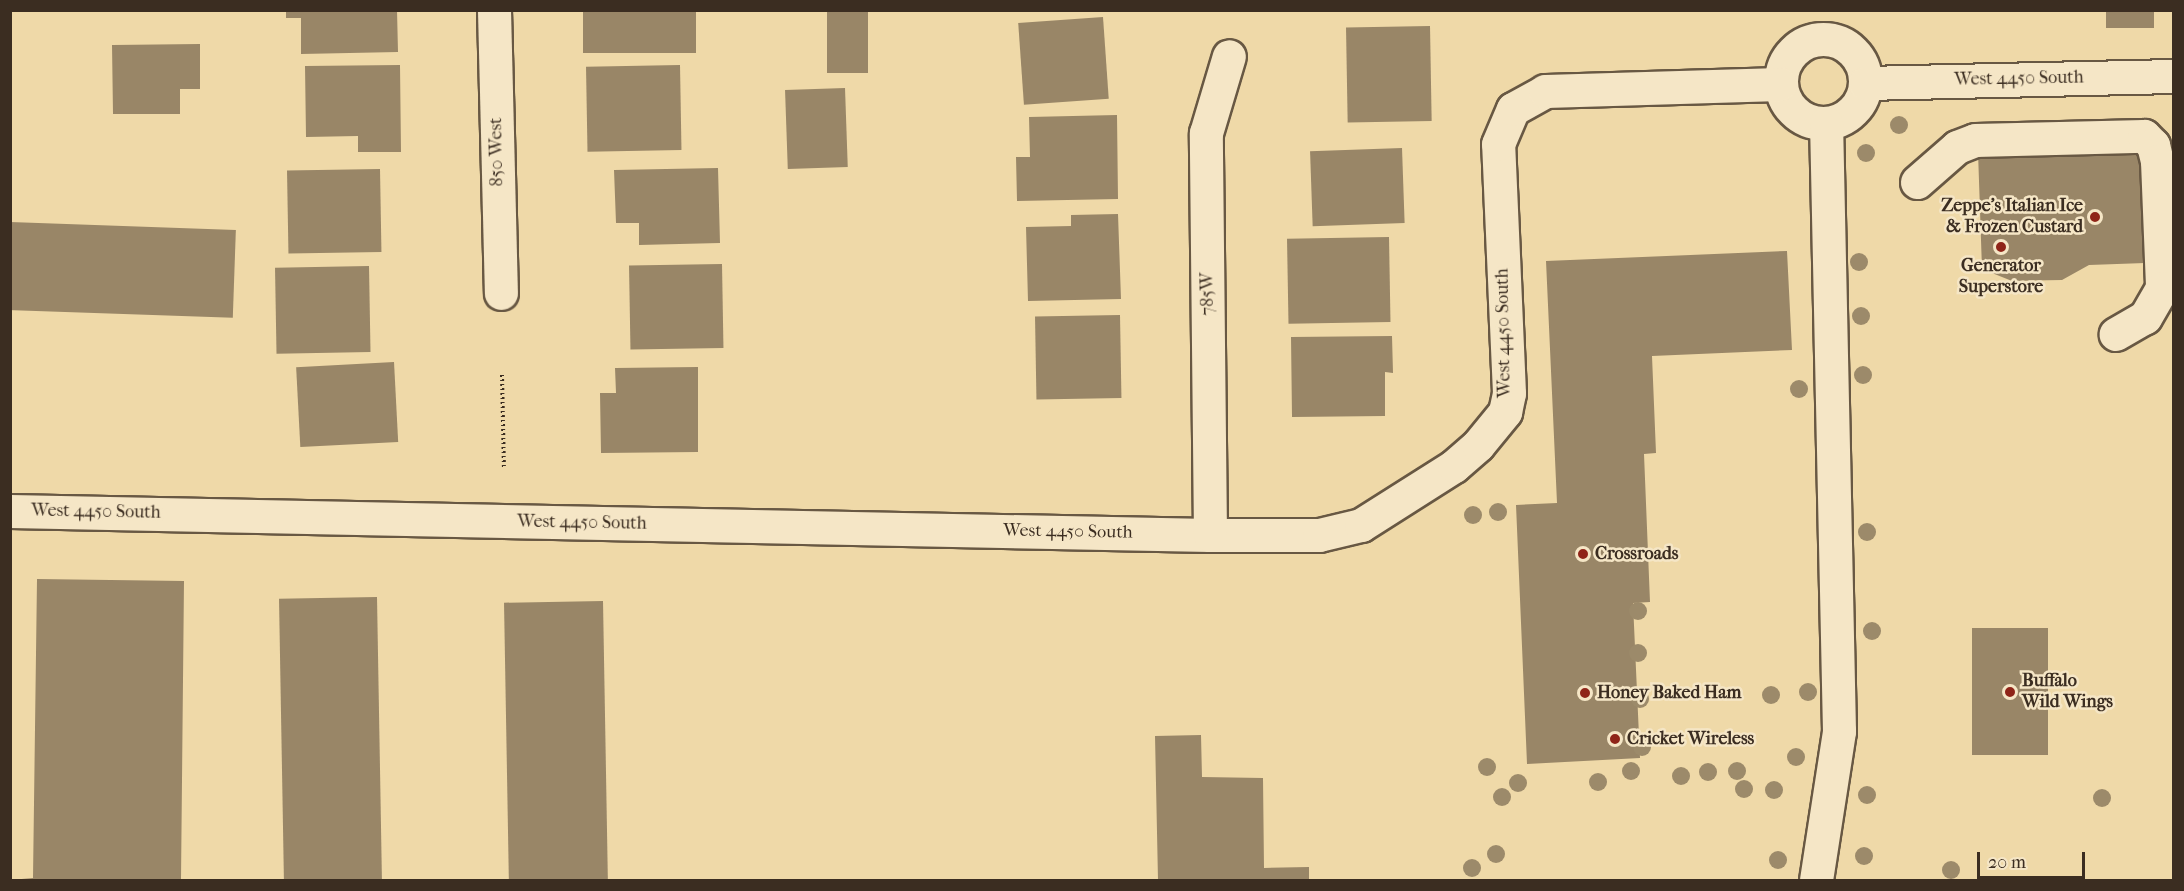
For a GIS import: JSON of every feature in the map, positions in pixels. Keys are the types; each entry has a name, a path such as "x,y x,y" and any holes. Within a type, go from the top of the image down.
{"street":[{"name":"850 West","path":"494,10 501,293"},
{"path":"1815,39 1829,39 1854,52 1862,64 1865,82 1859,103 1850,113 1826,123 1799,116 1788,107 1780,84 1782,66 1790,53 1815,39"},
{"name":"785W","path":"1210,536 1206,133 1229,56"},
{"name":"West 4450 South","path":"1865,82 2174,76"},
{"name":"West 4450 South","path":"10,511 1210,536 1319,535 1361,525 1454,466 1497,425 1509,393 1498,144 1513,109 1545,91 1780,84"},
{"path":"1816,880 1839,731 1826,123"},
{"path":"1917,182 1957,147 1975,140 2144,136 2153,145 2157,161 2162,288 2145,317 2115,334"}],"path":[{"path":"502,375 504,469"}],"building":[{"path":"286,10 397,10 398,52 301,54 301,18 286,18"},
{"path":"583,10 696,10 696,53 583,53"},
{"path":"827,10 868,10 868,73 827,73"},
{"path":"2106,10 2154,10 2154,28 2106,28"},
{"path":"1103,17 1109,99 1024,105 1018,23"},
{"path":"1430,26 1432,121 1348,122 1346,27"},
{"path":"200,44 200,89 180,89 180,114 113,114 112,45"},
{"path":"400,65 401,152 358,152 358,136 306,137 305,66"},
{"path":"680,65 681,150 587,152 586,67"},
{"path":"845,88 848,167 788,169 785,90"},
{"path":"1117,115 1118,199 1017,201 1016,157 1030,157 1029,117"},
{"path":"2141,147 2145,263 2089,265 2062,280 2012,281 1982,269 1978,152"},
{"path":"1402,148 1405,223 1313,226 1310,151"},
{"path":"718,168 720,243 639,245 639,223 616,223 614,170"},
{"path":"380,169 381,252 288,254 287,171"},
{"path":"1118,214 1121,299 1028,301 1026,227 1071,226 1071,215"},
{"path":"10,222 236,230 233,318 10,310"},
{"path":"1389,237 1390,322 1288,324 1287,239"},
{"name":"Crossroads","path":"1787,251 1792,350 1652,356 1656,453 1644,454 1650,602 1633,603 1640,758 1527,764 1516,505 1557,503 1546,261"},
{"path":"722,264 723,348 630,350 629,266"},
{"path":"369,266 371,352 277,354 275,268"},
{"path":"1120,315 1121,398 1036,399 1035,316"},
{"path":"1392,336 1393,373 1385,372 1385,416 1292,417 1291,337"},
{"path":"394,362 398,442 300,447 296,367"},
{"path":"698,367 698,452 601,453 600,393 616,393 615,368"},
{"path":"37,579 184,581 181,880 10,880 33,878"},
{"path":"377,597 382,880 284,880 279,599"},
{"path":"603,601 608,880 509,880 504,603"},
{"name":"Buffalo Wild Wings","path":"1972,628 2048,628 2048,755 1972,755"},
{"path":"1201,735 1202,777 1263,778 1264,868 1309,867 1309,880 1158,880 1155,736"}],"place":[{"name":"Zeppe’s Italian Ice & Frozen Custard","path":"2095,217"},
{"name":"Generator Superstore","path":"2001,247"},
{"name":"Crossroads","path":"1583,554"},
{"name":"Buffalo Wild Wings","path":"2010,692"},
{"name":"Honey Baked Ham","path":"1585,693"},
{"name":"Cricket Wireless","path":"1615,739"}]}
